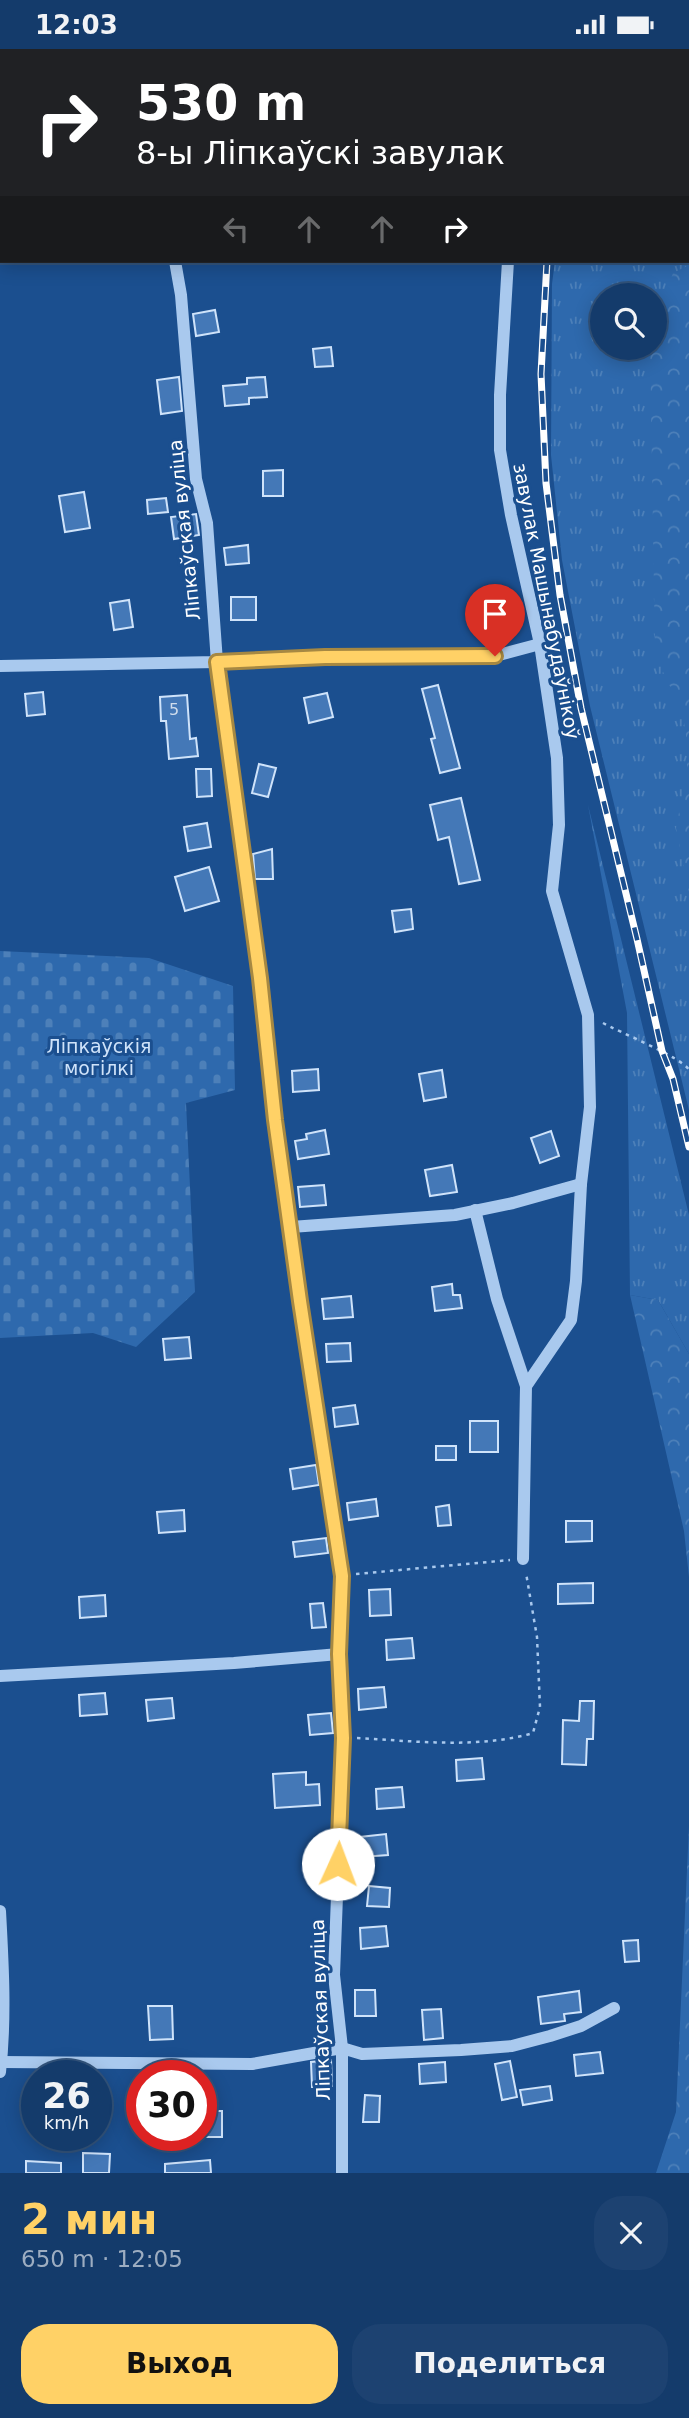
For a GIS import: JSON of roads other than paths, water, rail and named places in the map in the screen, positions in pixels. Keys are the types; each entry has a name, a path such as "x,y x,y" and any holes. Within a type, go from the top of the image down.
{"street":[{"name":"Ліпкаўская вуліца","path":"175,263 181,295 195,479 207,523 217,662 258,964 275,1120 342,1576 339,1654 343,1738 334,1975 342,2048 342,2173"},
{"name":"завулак Машынабудаўнікоў","path":"508,263 500,450 511,515 540,644 557,758 559,825 552,891 588,1015 590,1107 581,1184 576,1281 571,1320 526,1386"},
{"path":"0,666 325,657 495,656 540,644"},
{"path":"290,1227 455,1215 581,1184"},
{"path":"475,1210 497,1299 526,1386 523,1559"},
{"path":"0,1676 234,1663 339,1654"},
{"path":"0,1911 3,1960 1,2067 252,2064 342,2048 362,2054 512,2046 581,2026 614,2008"}],"railway":[{"path":"547,263 541,374 546,483 560,595 581,708 662,1051 673,1079 689,1147"}],"park label":[{"name":"Ліпкаўскія могілкі","path":"99,1057"}]}
